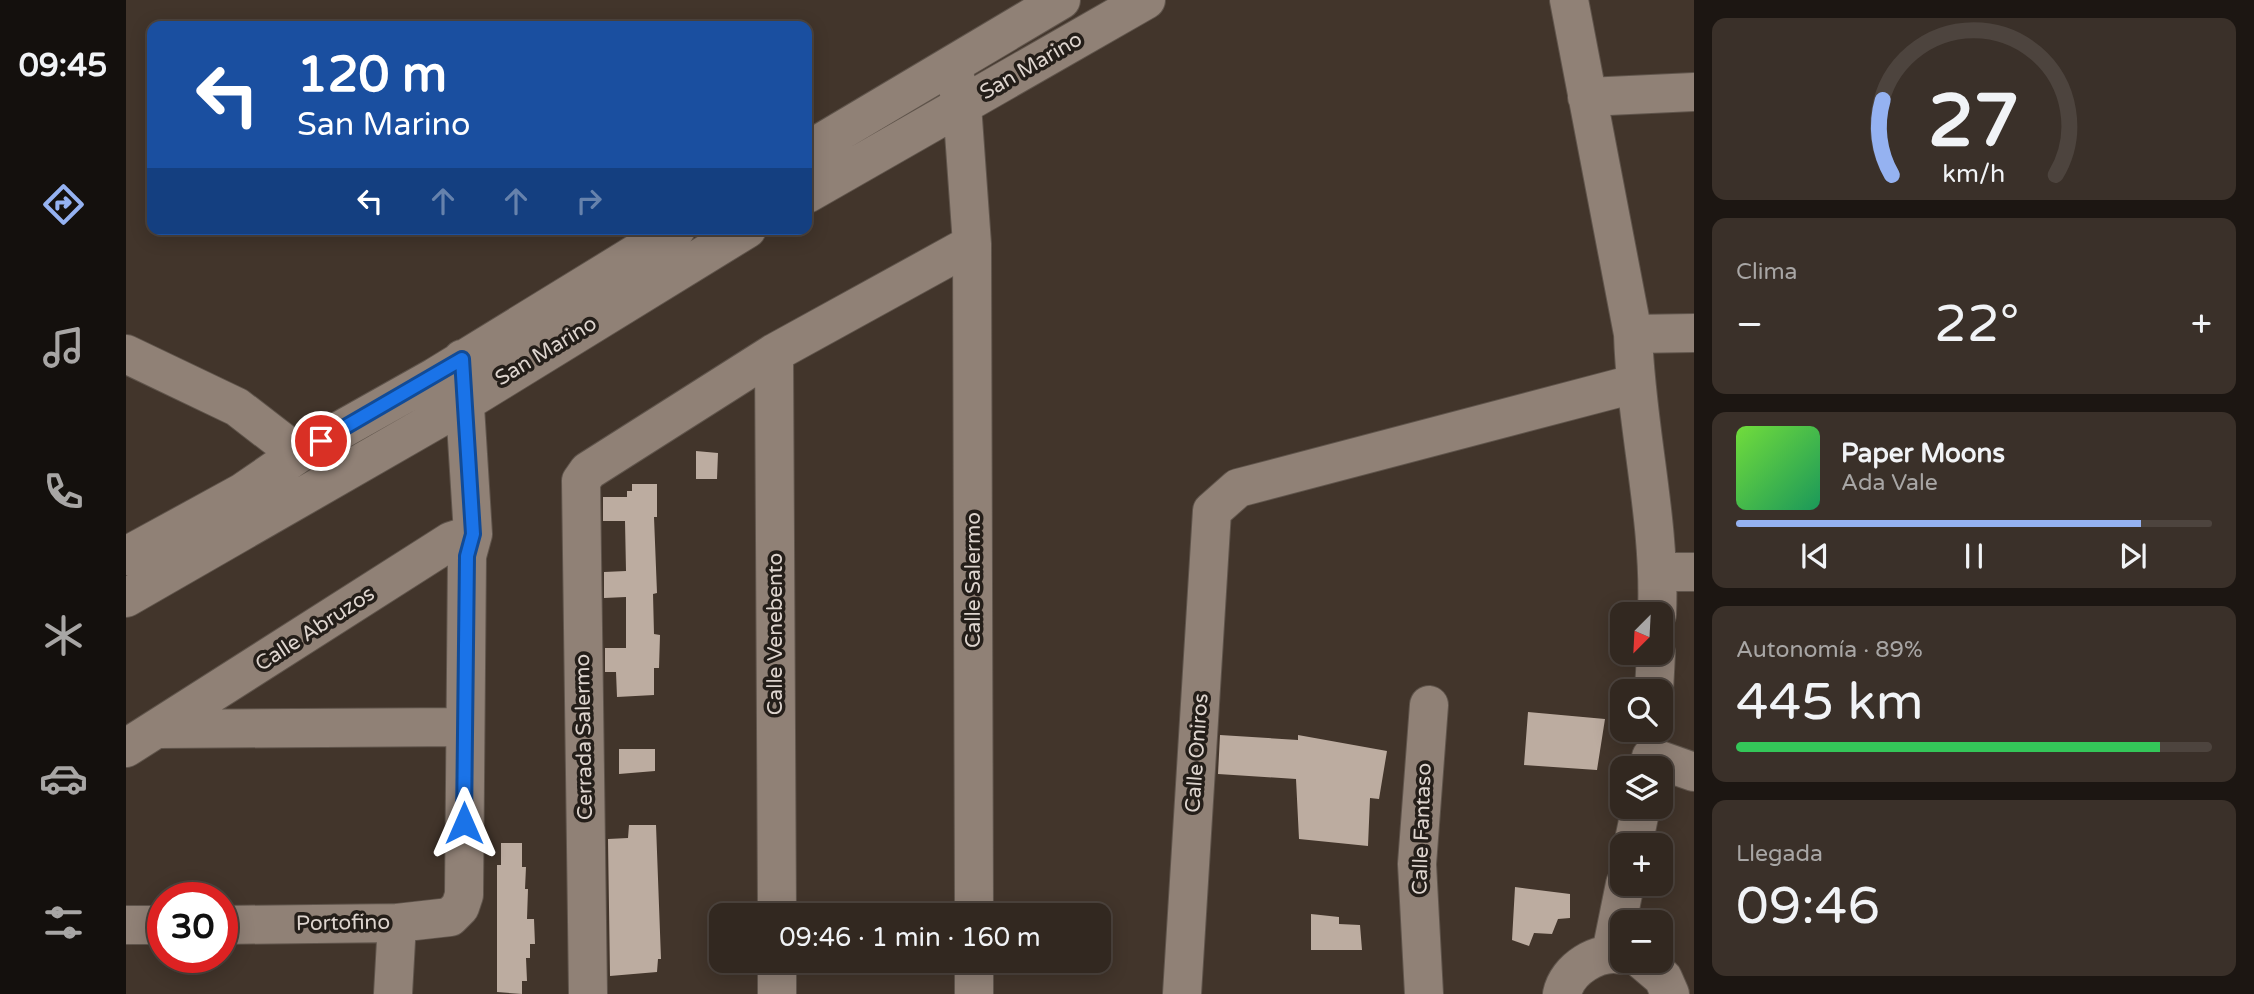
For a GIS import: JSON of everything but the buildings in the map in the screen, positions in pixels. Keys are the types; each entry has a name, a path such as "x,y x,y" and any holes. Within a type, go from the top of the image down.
{"street":[{"name":"San Marino","path":"812,148 1061,0"},
{"name":"San Marino","path":"812,191 1146,0"},
{"path":"1569,0 1633,334 1634,384 1676,572 1662,602"},
{"name":"Calle Salermo","path":"953,65 962,105 972,244 974,903"},
{"path":"1587,97 1694,92"},
{"name":"San Marino","path":"126,556 243,492 299,454 448,368 666,235"},
{"name":"San Marino","path":"126,598 454,408 737,235"},
{"path":"774,353 972,244"},
{"path":"1633,334 1694,333"},
{"name":"Cerrada Salermo","path":"588,994 581,481 588,471 774,353"},
{"name":"Calle Venebento","path":"774,353 777,903"},
{"path":"126,354 237,407 299,454"},
{"path":"448,368 454,408 464,544 463,726"},
{"name":"Calle Oniros","path":"1182,994 1212,511 1238,488 1634,384"},
{"name":"Calle Abruzos","path":"126,748 464,544"},
{"name":"Calle Fantaso","path":"1424,994 1417,864 1429,705"},
{"name":"Calle Abruzos","path":"159,729 463,726"},
{"name":"Portofino","path":"238,925 397,923 450,916 460,906 464,895 463,726"},
{"path":"1651,752 1694,772"},
{"path":"393,994 397,923"},
{"path":"126,925 147,925"},
{"path":"1562,994 1564,985 1583,963 1610,958"},
{"path":"777,973 777,994"},
{"path":"974,973 974,994"},
{"path":"1654,973 1663,978 1670,994"}],"route":[{"path":"321,441 462,359 467,400 473,534 467,556 464,823"}]}
